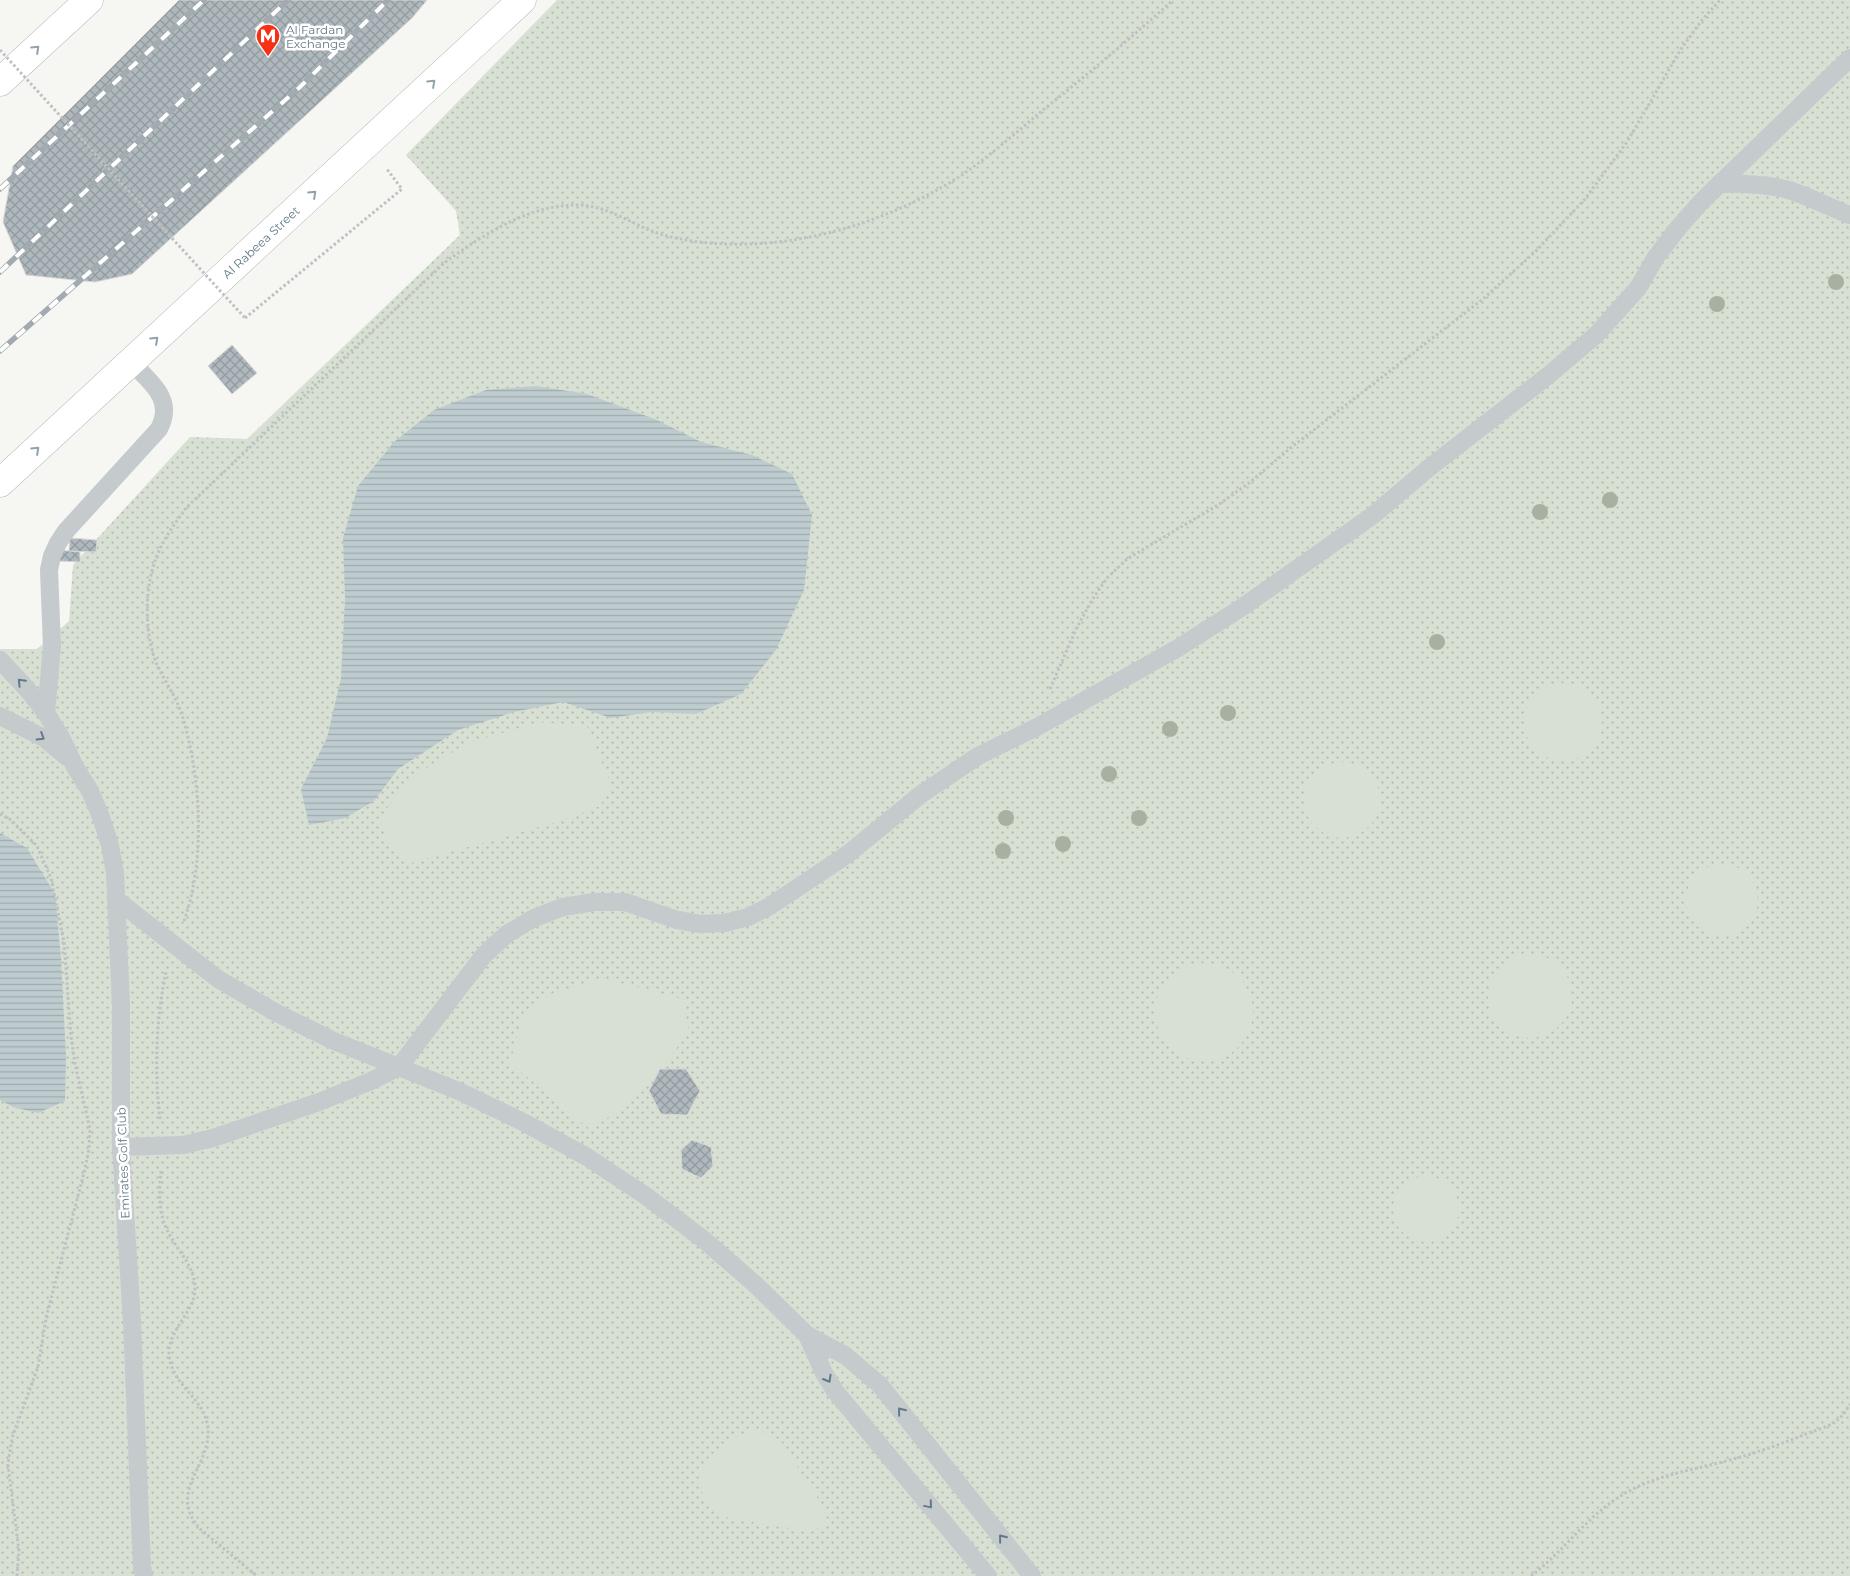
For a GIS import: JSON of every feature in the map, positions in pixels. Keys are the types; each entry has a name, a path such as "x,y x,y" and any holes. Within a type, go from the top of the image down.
{"main road":[{"path":"0,82 89,0"},
{"name":"Al Rabeea Street","path":"0,483 522,0"}],"lane":[{"path":"121,1147 183,1145 213,1138 266,1121 370,1081 399,1067 484,955 507,934 534,918 563,907 594,902 625,902 677,920 701,924 725,923 748,917 770,906 848,854 920,795 978,756 1037,727 1178,648 1244,606 1372,516 1430,467 1550,374 1597,334 1638,288 1656,257 1678,228 1720,184 1850,58"},
{"path":"1720,184 1742,183 1786,189 1850,215"},
{"path":"46,713 52,647 49,583 52,556 66,531 159,429 165,413 160,394 131,362"},
{"name":"Emirates Golf Club","path":"0,660 46,713 62,739 75,767 90,791 110,845 117,900 121,1005 121,1147 132,1321 142,1573"},
{"name":"Emirates Golf Club","path":"0,716 44,738 61,751 75,767"},
{"path":"117,900 218,979 275,1012 334,1042 461,1092 525,1123 587,1157 646,1196 723,1256 807,1335 846,1356 880,1385 1032,1576"},
{"path":"807,1335 821,1367 835,1392 988,1576"}],"path":[{"path":"257,1576 200,1529 188,1511 188,1490 205,1447 208,1430 202,1409 176,1377 169,1358 171,1339 193,1300 195,1289 190,1268 167,1230 159,1201 161,1146 157,1062 158,1015 167,969 185,917 193,880 198,827 189,739 181,712 154,658 148,627 148,595 154,564 168,534 186,508 444,264 462,250 501,227 540,210 560,206 581,205 601,208 669,237 733,244 768,243 802,238 869,221 932,192 962,174 1106,59 1173,0"},
{"path":"1037,727 1061,661 1092,600 1107,578 1126,558 1218,505 1249,483 1483,299 1536,251 1585,199 1627,142 1681,49 1702,20 1720,0"},
{"path":"0,50 246,318 402,189"},
{"path":"0,814 11,820 37,846 51,878 64,942 69,1017 75,1064 90,1129 89,1149 84,1173 52,1292 38,1367 12,1438 8,1464 19,1551 17,1576"},
{"path":"1531,1576 1546,1564 1589,1520 1608,1504 1630,1490 1669,1475 1714,1464 1787,1442 1835,1422 1845,1413 1850,1404"}],"shaded area":[{"path":"557,0 1850,0 1850,1576 0,1576 0,649 37,649 69,621 73,565 190,437 247,439 460,235 456,211 406,155"},
{"path":"536,386 587,394 657,420 701,442 752,455 792,474 812,515 804,590 776,650 741,694 696,714 651,712 611,718 563,702 514,712 458,730 398,769 374,801 345,818 309,825 301,789 327,738 341,678 345,598 343,538 358,486 394,442 434,410 486,390"},
{"path":"1563,683 1578,686 1595,700 1599,707 1602,722 1599,737 1585,754 1578,758 1563,761 1548,758 1531,744 1527,737 1524,722 1527,707 1541,690 1548,686"},
{"path":"540,722 587,726 612,787 600,806 564,820 407,864 387,844 380,818 410,778 468,743"},
{"path":"1342,762 1357,765 1369,773 1377,785 1380,800 1377,815 1369,827 1357,835 1342,838 1327,835 1315,827 1307,815 1304,800 1307,785 1315,773 1327,765"},
{"path":"0,833 27,848 55,894 61,959 66,1057 65,1101 38,1113 13,1107 0,1100"},
{"path":"1722,864 1736,867 1748,874 1755,886 1758,900 1755,914 1748,926 1736,933 1722,936 1708,933 1696,926 1689,914 1686,900 1689,886 1696,874 1708,867"},
{"path":"1530,954 1546,957 1560,966 1569,980 1572,996 1569,1012 1560,1026 1546,1035 1530,1038 1514,1035 1500,1026 1491,1012 1488,996 1491,980 1500,966 1514,957"},
{"path":"1204,963 1223,967 1238,978 1249,993 1253,1012 1249,1031 1238,1046 1223,1057 1204,1061 1185,1057 1170,1046 1159,1031 1155,1012 1159,993 1170,978 1185,967"},
{"path":"601,978 683,999 689,1033 640,1094 591,1130 510,1063 524,1011 553,993"},
{"path":"1419,1176 1433,1176 1445,1181 1454,1190 1459,1202 1457,1222 1450,1233 1433,1242 1419,1242 1407,1237 1398,1228 1393,1216 1393,1202 1398,1190 1407,1181"},
{"path":"756,1429 780,1440 828,1514 822,1528 801,1530 728,1518 705,1502 700,1479 706,1462 712,1454 729,1441"}],"building":[{"name":"Al Fardan Exchange","path":"179,0 427,0 412,18 132,274 95,282 26,275 3,222 13,166"},
{"path":"232,345 257,373 232,394 208,366"},
{"path":"70,538 97,540 96,552 69,551"},
{"path":"59,550 80,552 80,562 58,561"},
{"path":"660,1069 686,1069 700,1091 687,1115 661,1114 649,1091"},
{"path":"692,1140 711,1147 713,1166 701,1178 682,1169 681,1150"}],"railway":[{"path":"0,189 204,0"},
{"path":"0,272 288,0"},
{"path":"0,351 300,87 388,0"}],"place":[{"name":"Al Fardan Exchange","path":"268,57"}]}
